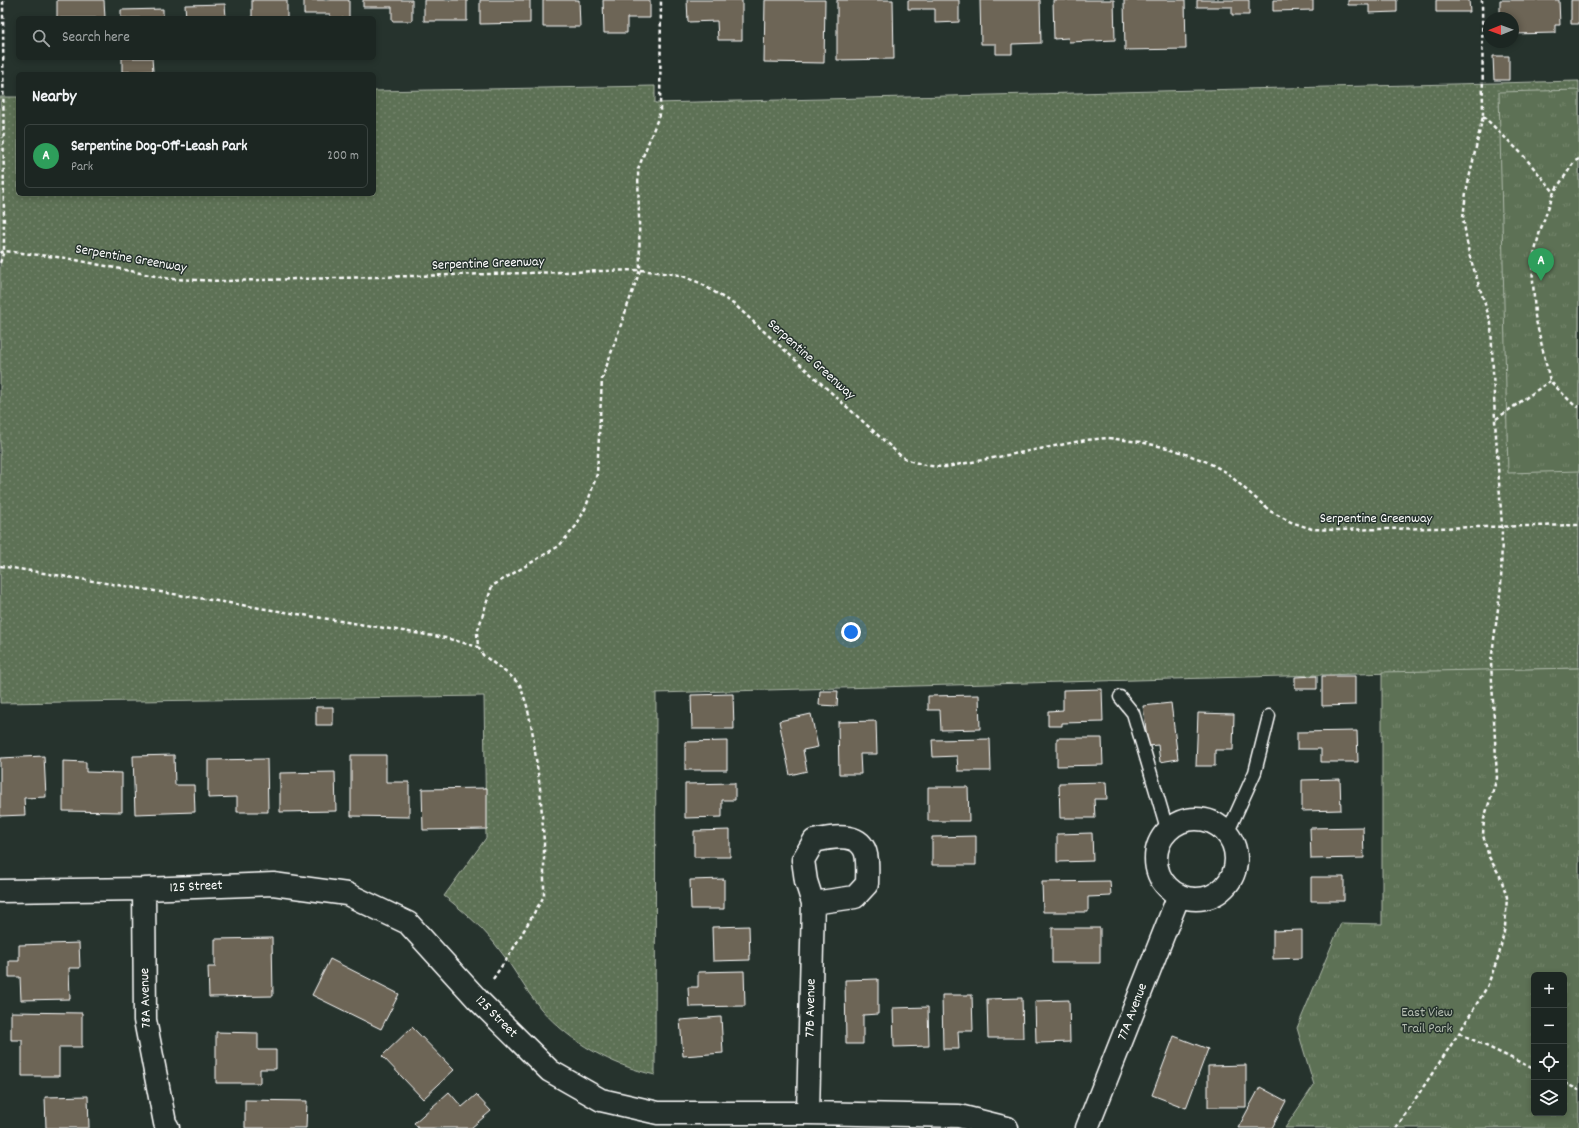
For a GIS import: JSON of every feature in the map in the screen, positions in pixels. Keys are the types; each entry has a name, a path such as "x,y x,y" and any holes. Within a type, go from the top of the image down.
{"street":[{"path":"1191,819 1205,820 1217,825 1228,834 1234,846 1236,859 1234,872 1228,884 1218,893 1205,898 1192,899 1179,895 1168,888 1161,878 1157,866 1157,854 1160,842 1168,832 1178,823 1191,819"},
{"name":"125 Street","path":"0,891 144,889 273,884 347,894 408,923 478,1000 550,1071 601,1100 658,1120 808,1113 959,1116 1007,1128"},
{"name":"78A Avenue","path":"144,889 145,1020 165,1123 168,1128"},
{"name":"77A Avenue","path":"1087,1128 1179,895"},
{"name":"77B Avenue","path":"808,1113 813,903"}],"lane":[{"path":"1120,697 1133,713 1168,832"},
{"path":"1228,834 1255,772 1269,716"}],"path":[{"path":"0,263 4,251 3,0"},
{"path":"491,981 513,949 544,896 544,842 540,788 532,729 520,685 484,655 478,647 477,633 492,586 559,546 576,526 586,506 597,474 602,378 640,270 638,169 660,113 661,0"},
{"path":"1396,1128 1459,1033 1487,987 1499,955 1505,928 1506,897 1500,876 1489,857 1482,834 1484,819 1496,778 1491,662 1501,586 1502,527 1495,420 1491,323 1469,254 1463,218 1466,192 1483,116 1482,0"},
{"path":"1483,116 1522,154 1554,192"},
{"path":"1579,159 1575,161 1554,192 1540,231 1532,263 1535,316 1550,381 1574,405 1579,407"},
{"name":"Serpentine Greenway","path":"0,252 4,251 66,258 170,279 224,281 640,270 680,276 700,283 736,305 902,457 914,463 946,467 1064,443 1108,438 1140,442 1172,449 1205,461 1226,472 1270,511 1291,522 1312,528 1335,530 1579,525"},
{"path":"1495,420 1550,381"},
{"path":"0,566 446,638 478,647"},
{"path":"1459,1033 1531,1068"},
{"path":"1567,1084 1579,1090"}],"green space":[{"path":"1579,81 1579,668 656,693 655,1075 639,1071 608,1059 593,1051 565,1032 541,1009 490,937 471,918 444,896 486,838 484,696 0,703 0,97 16,97 16,196 376,196 376,91 655,86 655,103"},
{"path":"1579,90 1579,471 1508,473 1499,92"},
{"name":"East View Trail Park","path":"1579,668 1579,1128 1285,1128 1314,1085 1297,1028 1341,923 1382,924 1382,672"}],"building":[{"path":"57,0 104,0 105,16 57,16"},
{"path":"252,0 287,0 287,16 252,16"},
{"path":"304,0 349,0 349,16 304,14"},
{"path":"363,0 412,0 412,21 392,21 392,7 363,7"},
{"path":"424,0 467,0 467,21 424,21"},
{"path":"480,0 530,0 530,23 480,24"},
{"path":"543,0 579,0 580,27 543,27"},
{"path":"603,0 650,0 650,18 627,18 627,33 604,33"},
{"path":"687,0 742,0 742,40 718,40 717,21 688,22"},
{"path":"765,0 825,0 824,63 764,62"},
{"path":"837,0 893,0 894,59 837,60"},
{"path":"908,0 959,0 959,22 935,23 935,9 908,9"},
{"path":"980,0 1040,0 1041,43 1012,44 1012,54 996,54 996,44 981,44"},
{"path":"1053,0 1114,0 1115,40 1069,42 1068,38 1054,39"},
{"path":"1124,0 1185,0 1186,49 1125,50"},
{"path":"1197,0 1249,0 1249,15 1232,15 1232,7 1197,7"},
{"path":"1273,0 1313,0 1313,10 1273,11"},
{"path":"1348,0 1397,0 1397,12 1369,13 1369,5 1348,5"},
{"path":"1436,0 1469,0 1470,12 1436,12"},
{"path":"1500,0 1559,0 1560,25 1555,25 1555,33 1519,34 1519,12 1500,12"},
{"path":"1571,0 1579,0 1579,24 1571,24"},
{"path":"225,4 226,16 186,16 185,5"},
{"path":"163,9 163,16 121,16 121,10"},
{"path":"1493,56 1509,56 1509,80 1494,80"},
{"path":"122,60 152,60 153,71 122,72"},
{"path":"1317,676 1317,689 1295,689 1295,677"},
{"path":"1322,676 1355,676 1355,705 1322,706"},
{"path":"1102,689 1103,722 1062,723 1062,726 1048,726 1048,711 1063,710 1063,690"},
{"path":"820,691 838,691 837,706 819,705"},
{"path":"733,694 734,729 692,729 691,695"},
{"path":"979,695 980,729 941,730 940,710 928,710 928,696"},
{"path":"1171,703 1178,759 1160,762 1158,745 1148,746 1143,706"},
{"path":"316,707 333,707 333,725 316,725"},
{"path":"1198,713 1234,714 1233,750 1215,750 1215,766 1196,766"},
{"path":"811,714 818,747 803,750 807,771 790,775 779,721"},
{"path":"876,721 877,754 860,754 861,774 839,774 838,722"},
{"path":"1357,731 1358,762 1321,762 1321,749 1297,749 1297,732"},
{"path":"1057,738 1102,738 1103,765 1057,766"},
{"path":"990,739 991,771 958,771 957,756 933,757 932,740"},
{"path":"727,741 727,770 685,770 685,742"},
{"path":"174,755 175,785 194,785 195,812 135,814 133,756"},
{"path":"351,755 386,755 386,782 409,782 409,817 351,816"},
{"path":"44,756 46,797 24,798 25,815 0,816 0,758"},
{"path":"267,759 268,812 237,812 237,797 208,798 208,760"},
{"path":"63,761 86,762 86,772 122,773 122,812 63,811"},
{"path":"335,772 336,811 280,812 280,773"},
{"path":"1340,779 1341,810 1302,811 1302,780"},
{"path":"1106,782 1107,799 1094,799 1095,818 1060,818 1059,783"},
{"path":"735,783 735,800 722,800 722,817 685,818 685,784"},
{"path":"928,787 968,787 969,821 928,821"},
{"path":"487,788 487,829 423,830 422,789"},
{"path":"1363,827 1364,858 1311,859 1310,828"},
{"path":"730,830 730,857 694,857 694,831"},
{"path":"1092,833 1093,861 1057,862 1057,834"},
{"path":"976,836 976,865 932,865 932,837"},
{"path":"1311,877 1344,877 1344,901 1311,901"},
{"path":"724,879 724,909 691,909 690,880"},
{"path":"1110,881 1111,896 1088,897 1088,912 1043,912 1042,882"},
{"path":"749,926 750,960 713,961 712,927"},
{"path":"1052,928 1100,928 1100,963 1052,963"},
{"path":"1302,930 1302,958 1273,959 1273,931"},
{"path":"272,938 273,996 209,997 208,967 215,967 215,939"},
{"path":"79,943 80,968 69,968 70,999 21,1000 20,977 9,977 9,961 19,961 19,945"},
{"path":"330,959 399,994 381,1029 312,995"},
{"path":"744,971 745,1006 689,1007 688,987 698,987 698,972"},
{"path":"878,979 878,1014 863,1015 863,1044 846,1044 845,980"},
{"path":"942,995 972,995 973,1031 958,1031 959,1049 943,1049"},
{"path":"1022,998 1023,1038 988,1038 987,999"},
{"path":"1069,1000 1070,1042 1036,1043 1035,1001"},
{"path":"928,1007 929,1046 894,1047 893,1008"},
{"path":"11,1012 82,1013 82,1047 59,1047 59,1076 22,1076 22,1040 11,1040"},
{"path":"721,1017 723,1053 683,1056 680,1020"},
{"path":"412,1027 454,1070 423,1099 382,1056"},
{"path":"216,1032 258,1033 258,1050 276,1050 276,1069 260,1069 260,1083 216,1083"},
{"path":"1174,1036 1208,1049 1186,1108 1152,1095"},
{"path":"1246,1065 1246,1107 1208,1107 1208,1066"},
{"path":"1260,1087 1286,1101 1272,1128 1238,1128"},
{"path":"449,1092 462,1107 476,1095 491,1111 471,1128 418,1128 414,1123"},
{"path":"88,1096 89,1128 46,1128 45,1097"},
{"path":"245,1100 307,1101 306,1128 245,1128"}],"place":[{"name":"Serpentine Dog-Off-Leash Park","path":"1541,281"}]}
